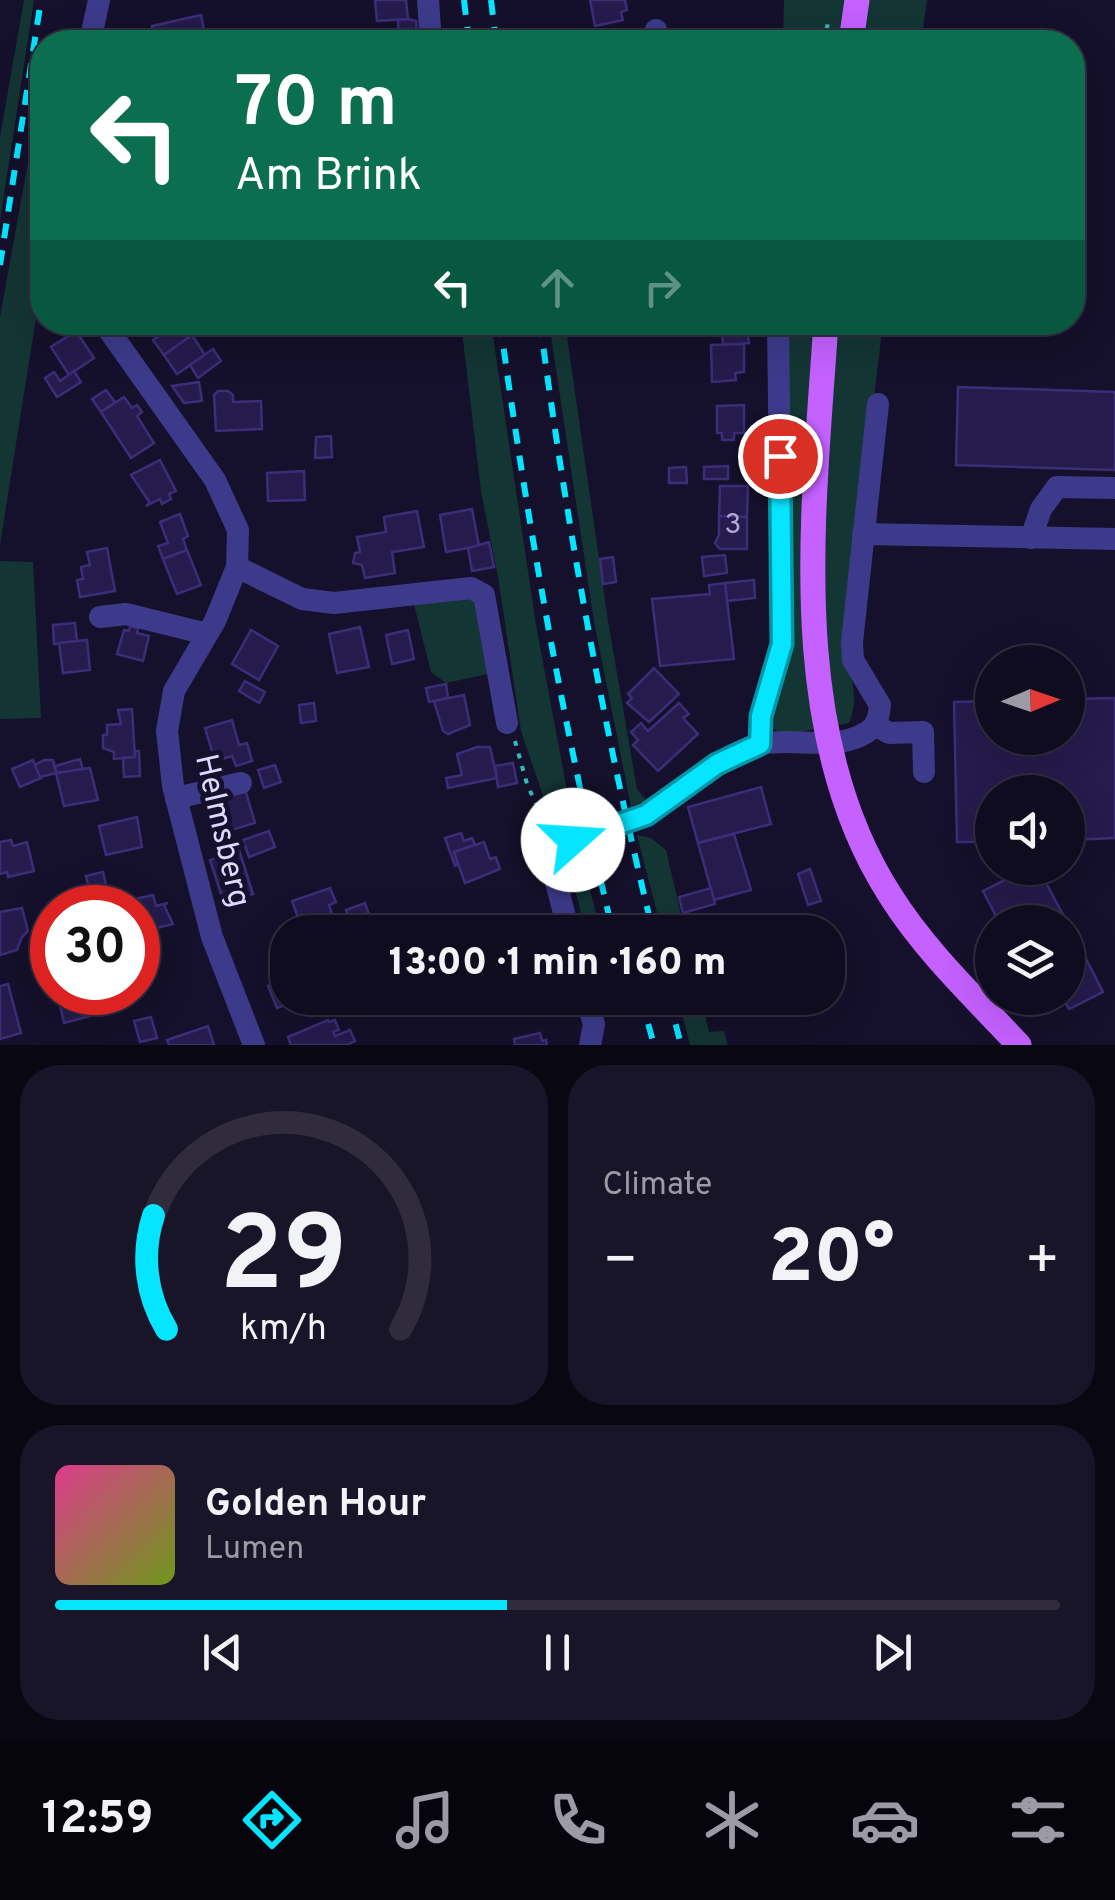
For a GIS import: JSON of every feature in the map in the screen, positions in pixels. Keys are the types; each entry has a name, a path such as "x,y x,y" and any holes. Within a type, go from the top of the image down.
{"main road":[{"path":"853,30 857,0"},
{"path":"825,335 813,521 814,631 829,742 862,844 889,894 925,945 1019,1045"}],"street":[{"path":"92,30 98,0"},
{"path":"428,0 431,30"},
{"name":"Helmsberg","path":"113,335 215,480 238,530 236,567 207,634 174,691 167,731 176,798 212,938 254,1045"},
{"path":"760,744 761,716 782,644 778,335"},
{"path":"565,915 552,867 573,840 646,815 717,764 760,744 829,742 866,733 875,726 880,706 854,660 852,642 878,404"},
{"path":"1032,538 1048,495 1058,487 1115,488"},
{"path":"863,534 1115,539"},
{"path":"236,567 302,599 334,603 471,588 484,596 510,728"},
{"path":"100,616 126,614 207,634"},
{"path":"875,726 883,732 923,732 924,772"},
{"path":"176,798 241,783"},
{"path":"590,1045 594,1024 591,1015"}],"path":[{"path":"827,30 830,14"},
{"path":"510,728 538,811 560,853"}],"green space":[{"path":"24,0 34,0 0,221 0,137"},
{"path":"784,0 927,0 923,30 783,30"},
{"path":"30,151 30,335 33,335 0,545 0,317"},
{"path":"462,335 493,335 536,625 573,822 554,828 521,731 481,491"},
{"path":"551,335 567,335 608,621 637,789 647,801 631,806 594,622"},
{"path":"784,335 882,335 847,621 854,694 849,723 783,735 770,727 774,703 791,657"},
{"path":"0,561 33,562 41,718 0,719"},
{"path":"469,597 480,607 493,673 446,683 431,672 414,605"},
{"path":"637,835 651,838 666,850 681,915 658,915"},
{"path":"580,853 596,915 582,915 569,866"},
{"path":"682,1015 705,1015 709,1032 724,1031 728,1045 690,1045"}],"building":[{"path":"375,0 406,0 408,19 377,21"},
{"path":"590,0 625,0 623,20 595,26"},
{"path":"201,15 204,30 153,30 152,26"},
{"path":"398,20 416,21 417,30 399,30"},
{"path":"70,335 79,335 94,358 69,375 51,347"},
{"path":"160,335 192,335 164,355 153,340"},
{"path":"192,335 205,355 177,374 164,355"},
{"path":"722,335 748,335 749,343 723,345"},
{"path":"744,344 744,372 735,373 736,380 712,382 711,345"},
{"path":"213,349 221,361 198,378 190,365"},
{"path":"74,371 81,382 57,397 45,378 54,372 60,381"},
{"path":"199,382 202,401 184,403 172,386"},
{"path":"958,387 1115,392 1115,470 956,465"},
{"path":"106,390 115,402 101,412 92,399"},
{"path":"228,391 233,402 261,401 262,429 216,431 214,395"},
{"path":"124,397 132,408 137,405 142,412 137,416 154,443 131,458 101,412"},
{"path":"744,405 744,433 734,433 734,440 722,440 722,433 717,433 717,406"},
{"path":"331,436 332,457 315,458 316,437"},
{"path":"160,460 176,491 162,504 160,499 146,506 150,503 131,475"},
{"path":"728,466 728,479 704,479 704,467"},
{"path":"686,467 687,483 669,483 669,468"},
{"path":"304,471 305,500 268,501 267,473"},
{"path":"720,486 748,486 747,517 719,516"},
{"path":"472,509 479,546 446,552 440,515"},
{"path":"417,511 424,547 392,552 395,573 365,578 362,565 353,563 355,553 360,552 357,537 386,532 384,517"},
{"path":"180,514 188,536 183,539 187,550 163,559 158,546 168,543 160,522"},
{"path":"719,516 747,517 747,549 720,549 715,543"},
{"path":"489,542 494,567 472,571 468,548"},
{"path":"107,548 115,591 80,597 77,580 83,579 81,567 90,565 87,552"},
{"path":"187,550 201,585 177,594 163,559"},
{"path":"725,555 727,573 704,576 702,557"},
{"path":"613,557 616,582 603,584 600,559"},
{"path":"754,580 755,598 727,601 725,583"},
{"path":"725,583 734,659 660,666 652,599 710,594 709,585"},
{"path":"75,623 77,641 54,644 53,625"},
{"path":"130,626 149,636 143,661 117,654 124,630 129,631"},
{"path":"360,627 369,667 337,673 329,634"},
{"path":"251,630 278,646 259,680 232,664"},
{"path":"408,630 414,659 392,664 386,635"},
{"path":"87,640 90,670 63,673 59,643"},
{"path":"654,668 679,694 649,722 627,703 632,698 628,694"},
{"path":"245,681 265,692 259,703 239,691"},
{"path":"446,684 448,698 429,702 426,688"},
{"path":"464,695 470,725 448,734 443,731 434,701"},
{"path":"1115,698 1115,838 1085,839 1085,775 975,775 975,842 957,842 954,702 975,701 975,755 1085,755 1085,699"},
{"path":"314,703 316,721 301,723 299,705"},
{"path":"679,703 689,714 683,718 698,734 658,771 633,745 638,740 631,732 641,723 648,731"},
{"path":"132,709 135,757 114,759 114,752 103,748 103,735 107,735 107,725 121,724 118,710"},
{"path":"232,720 239,745 247,743 252,761 236,766 232,756 215,761 205,728"},
{"path":"490,747 497,778 448,788 446,778 462,775 457,754"},
{"path":"135,751 139,751 140,776 124,777 123,758 135,757"},
{"path":"80,759 83,770 56,773 55,766"},
{"path":"33,760 41,778 20,787 12,769"},
{"path":"53,760 56,773 40,777 35,765"},
{"path":"513,763 517,783 498,787 495,766"},
{"path":"275,765 281,782 264,788 258,770"},
{"path":"90,768 98,800 64,806 56,773"},
{"path":"761,787 771,824 698,843 688,807"},
{"path":"245,789 255,823 228,831 219,797"},
{"path":"137,817 142,847 106,855 99,826"},
{"path":"269,831 275,847 249,857 243,840"},
{"path":"461,833 464,841 472,838 475,845 454,852 458,865 455,866 445,838"},
{"path":"734,834 751,890 714,900 698,843"},
{"path":"11,840 13,846 27,842 34,871 8,877 7,872 0,874 0,842"},
{"path":"484,842 490,859 496,857 500,869 465,883 454,852"},
{"path":"239,850 253,894 224,903 210,860"},
{"path":"810,869 821,901 808,905 798,874"},
{"path":"103,872 106,885 88,885 86,876"},
{"path":"995,885 1047,885 1058,905 990,905 983,891"},
{"path":"330,888 336,902 329,905 332,915 297,915 292,901"},
{"path":"711,888 715,904 683,913 679,897"},
{"path":"168,903 164,905 173,924 160,927 160,905"},
{"path":"365,903 369,915 348,915 346,910"},
{"path":"22,908 28,931 17,950 0,955 0,912"},
{"path":"1085,957 1103,992 1085,1001"},
{"path":"8,984 21,1033 0,1039 0,986"},
{"path":"62,1015 94,1015 64,1023"},
{"path":"151,1017 157,1038 140,1042 134,1021"},
{"path":"335,1020 339,1030 333,1032 335,1036 350,1030 355,1041 347,1045 291,1045 288,1037"},
{"path":"208,1026 214,1045 169,1045 167,1040"},
{"path":"540,1033 547,1045 515,1045 514,1039"}],"railway":[{"path":"36,30 41,0"},
{"path":"464,0 468,30"},
{"path":"491,0 495,30"},
{"path":"0,265 30,71"},
{"path":"502,335 549,629 609,915"},
{"path":"542,335 588,629 649,915"},
{"path":"646,1015 654,1045"},
{"path":"673,1015 681,1045"}],"route":[{"path":"573,840 646,815 717,764 760,744 761,716 782,644 780,456"}]}
